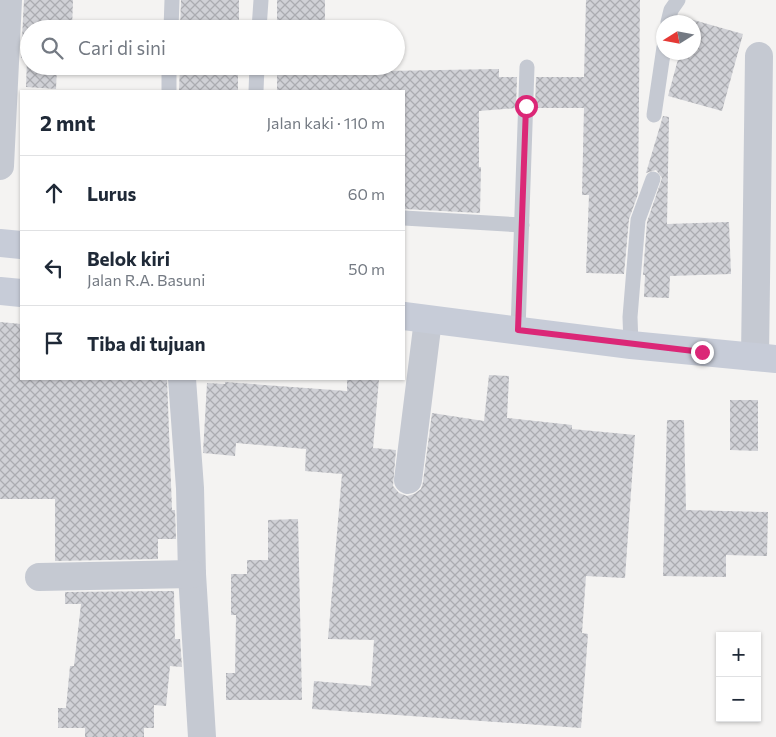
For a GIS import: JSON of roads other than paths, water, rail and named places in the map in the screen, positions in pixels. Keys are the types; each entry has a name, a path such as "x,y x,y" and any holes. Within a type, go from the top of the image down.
{"main road":[{"path":"0,243 20,245"},
{"path":"0,291 20,293"},
{"path":"416,318 630,345 766,358"}],"street":[{"path":"0,166 8,0"},
{"path":"759,56 766,358"},
{"path":"408,480 416,318"},
{"path":"182,380 190,488 192,574 202,737"},
{"path":"40,577 192,574"}],"lane":[{"path":"171,20 172,0"},
{"path":"260,20 261,0"},
{"path":"670,15 678,0"},
{"path":"654,115 662,60"},
{"path":"518,330 527,67"},
{"path":"168,90 169,75"},
{"path":"256,90 257,75"},
{"path":"630,345 630,317 638,220 653,179"},
{"path":"405,218 522,225"}]}
